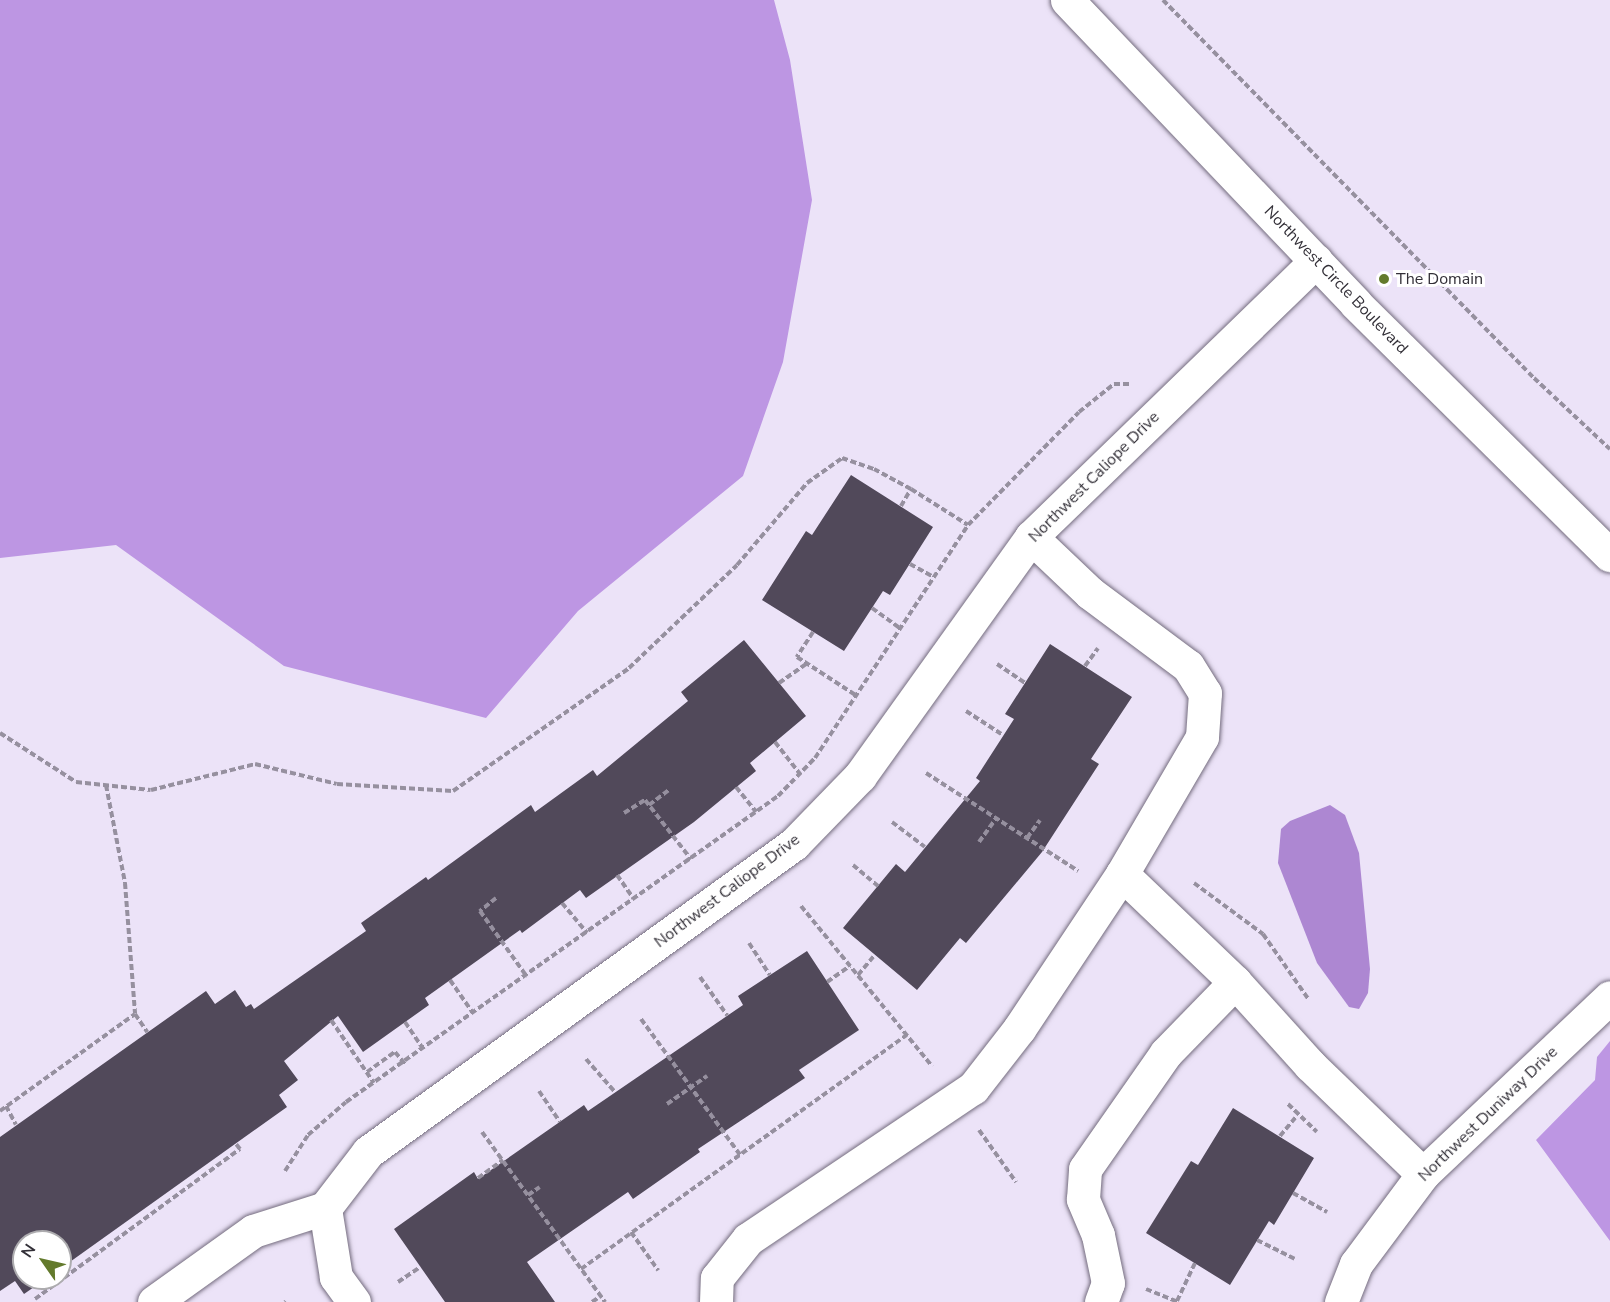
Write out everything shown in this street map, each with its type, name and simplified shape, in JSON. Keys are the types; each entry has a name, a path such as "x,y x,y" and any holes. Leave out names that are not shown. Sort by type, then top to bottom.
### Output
{"street":[{"name":"Northwest Circle Boulevard","path":"1067,0 1316,261 1610,555"},
{"name":"Northwest Caliope Drive","path":"325,1208 368,1152 794,844 860,776 1031,537 1316,261"},
{"path":"716,1302 717,1278 748,1239 973,1089 1019,1029 1122,874 1202,736 1205,693 1188,666 1090,592 1031,537"},
{"path":"1122,874 1235,982 1310,1065 1423,1174"},
{"path":"1101,1302 1108,1283 1098,1235 1083,1199 1085,1169 1166,1053 1235,982"},
{"name":"Northwest Duniway Drive","path":"1341,1302 1356,1264 1423,1174 1610,997"},
{"path":"154,1302 253,1231 325,1208 336,1277 354,1302"}],"path":[{"path":"1163,0 1534,378 1610,449"},
{"path":"285,1171 308,1135 374,1083 405,1064 756,812 800,774 857,696 968,525 1105,391 1114,384 1139,382"},
{"path":"0,733 76,782 151,790 255,764 337,784 453,791 629,668 737,565 807,483 842,458 874,469 968,525"},
{"path":"901,506 911,489"},
{"path":"910,564 933,577"},
{"path":"872,608 900,628"},
{"path":"813,632 797,657 857,696"},
{"path":"1085,666 1100,645"},
{"path":"779,683 808,663"},
{"path":"997,664 1025,683"},
{"path":"966,711 1003,735"},
{"path":"775,742 800,774"},
{"path":"926,773 1081,873"},
{"path":"106,785 125,883 135,1014 147,1032"},
{"path":"736,787 756,812"},
{"path":"649,805 669,790"},
{"path":"624,813 645,800 691,859"},
{"path":"979,842 996,819"},
{"path":"1027,838 1040,819"},
{"path":"892,822 925,847"},
{"path":"853,865 878,886"},
{"path":"617,875 634,899"},
{"path":"496,898 480,911 527,976"},
{"path":"562,903 587,933"},
{"path":"801,906 934,1068"},
{"path":"749,943 770,975"},
{"path":"858,975 875,955"},
{"path":"827,982 850,966"},
{"path":"700,977 727,1015"},
{"path":"450,980 473,1013"},
{"path":"0,1111 135,1014"},
{"path":"641,1019 740,1155"},
{"path":"331,1020 374,1083"},
{"path":"405,1022 424,1050"},
{"path":"581,1269 907,1035"},
{"path":"367,1072 395,1052 405,1064"},
{"path":"586,1059 615,1092"},
{"path":"667,1104 707,1076"},
{"path":"539,1091 560,1122"},
{"path":"6,1106 16,1125"},
{"path":"1280,1136 1297,1116"},
{"path":"972,1120 1016,1182"},
{"path":"482,1132 605,1302"},
{"path":"35,1299 240,1149 236,1144"},
{"path":"478,1178 503,1160"},
{"path":"528,1196 540,1187"},
{"path":"1293,1193 1327,1212"},
{"path":"631,1232 658,1270"},
{"path":"1257,1240 1295,1259"},
{"path":"1141,1287 1178,1302 1195,1263"},
{"path":"398,1282 420,1267"},
{"path":"592,1302 601,1296"}],"shaded area":[{"path":"0,0 774,0 790,60 812,200 783,362 743,476 578,611 486,718 284,666 116,545 0,558"},
{"path":"1330,805 1345,815 1359,853 1370,969 1368,993 1359,1009 1349,1007 1317,963 1278,863 1281,829 1290,821"},
{"path":"1610,1041 1610,1241 1536,1140 1595,1080 1597,1057"}],"building":[{"path":"851,475 933,527 890,595 883,591 844,651 762,600 806,531 812,535"},
{"path":"744,640 806,716 750,763 756,771 694,822 586,898 580,890 522,933 520,930 425,998 429,1005 363,1052 338,1016 284,1061 298,1080 279,1095 287,1107 72,1260 72,1230 12,1230 12,1283 0,1291 0,1137 206,991 215,1004 235,990 246,1007 251,1004 254,1009 366,931 361,923 426,877 428,880 531,805 535,812 593,770 597,776 688,701 681,692"},
{"path":"1050,644 1132,697 1091,759 1099,764 1042,852 966,943 960,938 917,990 843,928 896,864 905,872 980,781 976,778 1014,719 1005,714"},
{"path":"807,951 859,1030 799,1070 805,1078 698,1149 700,1152 633,1199 628,1192 527,1262 555,1302 445,1302 394,1229 474,1172 478,1179 584,1105 588,1111 743,1005 738,996"},
{"path":"1233,1108 1314,1158 1274,1225 1269,1221 1230,1285 1146,1233 1191,1161 1198,1165"}],"place":[{"name":"The Domain","path":"1384,279"}]}
